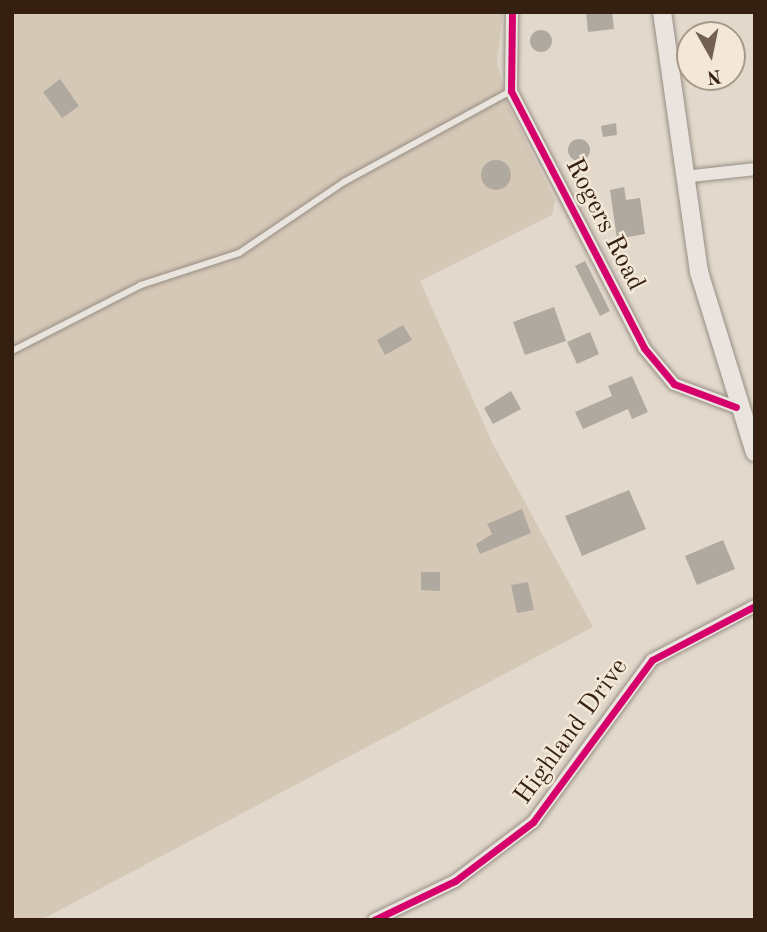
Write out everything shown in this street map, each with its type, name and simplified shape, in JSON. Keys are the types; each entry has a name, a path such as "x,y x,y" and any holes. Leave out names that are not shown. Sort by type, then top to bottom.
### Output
{"main road":[{"path":"662,12 683,177 699,272 736,407 755,453"}],"street":[{"name":"Rogers Road","path":"512,12 511,91 644,348 674,384 736,407"},
{"path":"683,177 755,169"},
{"name":"Highland Drive","path":"374,920 455,881 533,822 652,660 755,606"},
{"path":"736,616 755,617"}],"lane":[{"path":"12,351 141,285 239,253 344,182 511,91"}],"shaded area":[{"path":"12,12 503,12 497,62 507,103 555,200 552,215 420,281 492,442 593,627 41,920 12,920"}],"building":[{"path":"586,12 612,12 614,29 588,32"},
{"path":"537,30 545,30 552,37 552,45 545,52 537,52 530,45 530,37"},
{"path":"60,79 79,106 62,118 43,92"},
{"path":"616,123 617,135 603,137 601,126"},
{"path":"579,139 587,142 590,150 587,158 579,161 571,158 568,150 571,142"},
{"path":"496,160 507,164 511,175 507,186 496,190 485,186 481,175 485,164"},
{"path":"624,187 626,200 640,198 645,234 617,239 610,190"},
{"path":"585,261 610,311 600,316 575,266"},
{"path":"554,307 566,341 525,355 513,322"},
{"path":"403,325 412,340 385,355 377,340"},
{"path":"590,332 599,354 577,364 567,342"},
{"path":"632,376 648,412 632,419 628,409 583,429 575,412 612,396 608,386"},
{"path":"511,391 521,409 493,424 484,408"},
{"path":"629,490 646,529 582,556 565,516"},
{"path":"522,509 531,533 480,554 476,544 492,534 487,524"},
{"path":"723,540 735,569 697,585 685,556"},
{"path":"421,572 440,572 440,591 421,590"},
{"path":"528,582 534,610 517,613 511,585"}],"cycle path":[{"path":"512,12 511,91 644,348 674,384 736,407"},
{"path":"374,920 455,881 533,822 652,660 755,606"}]}
